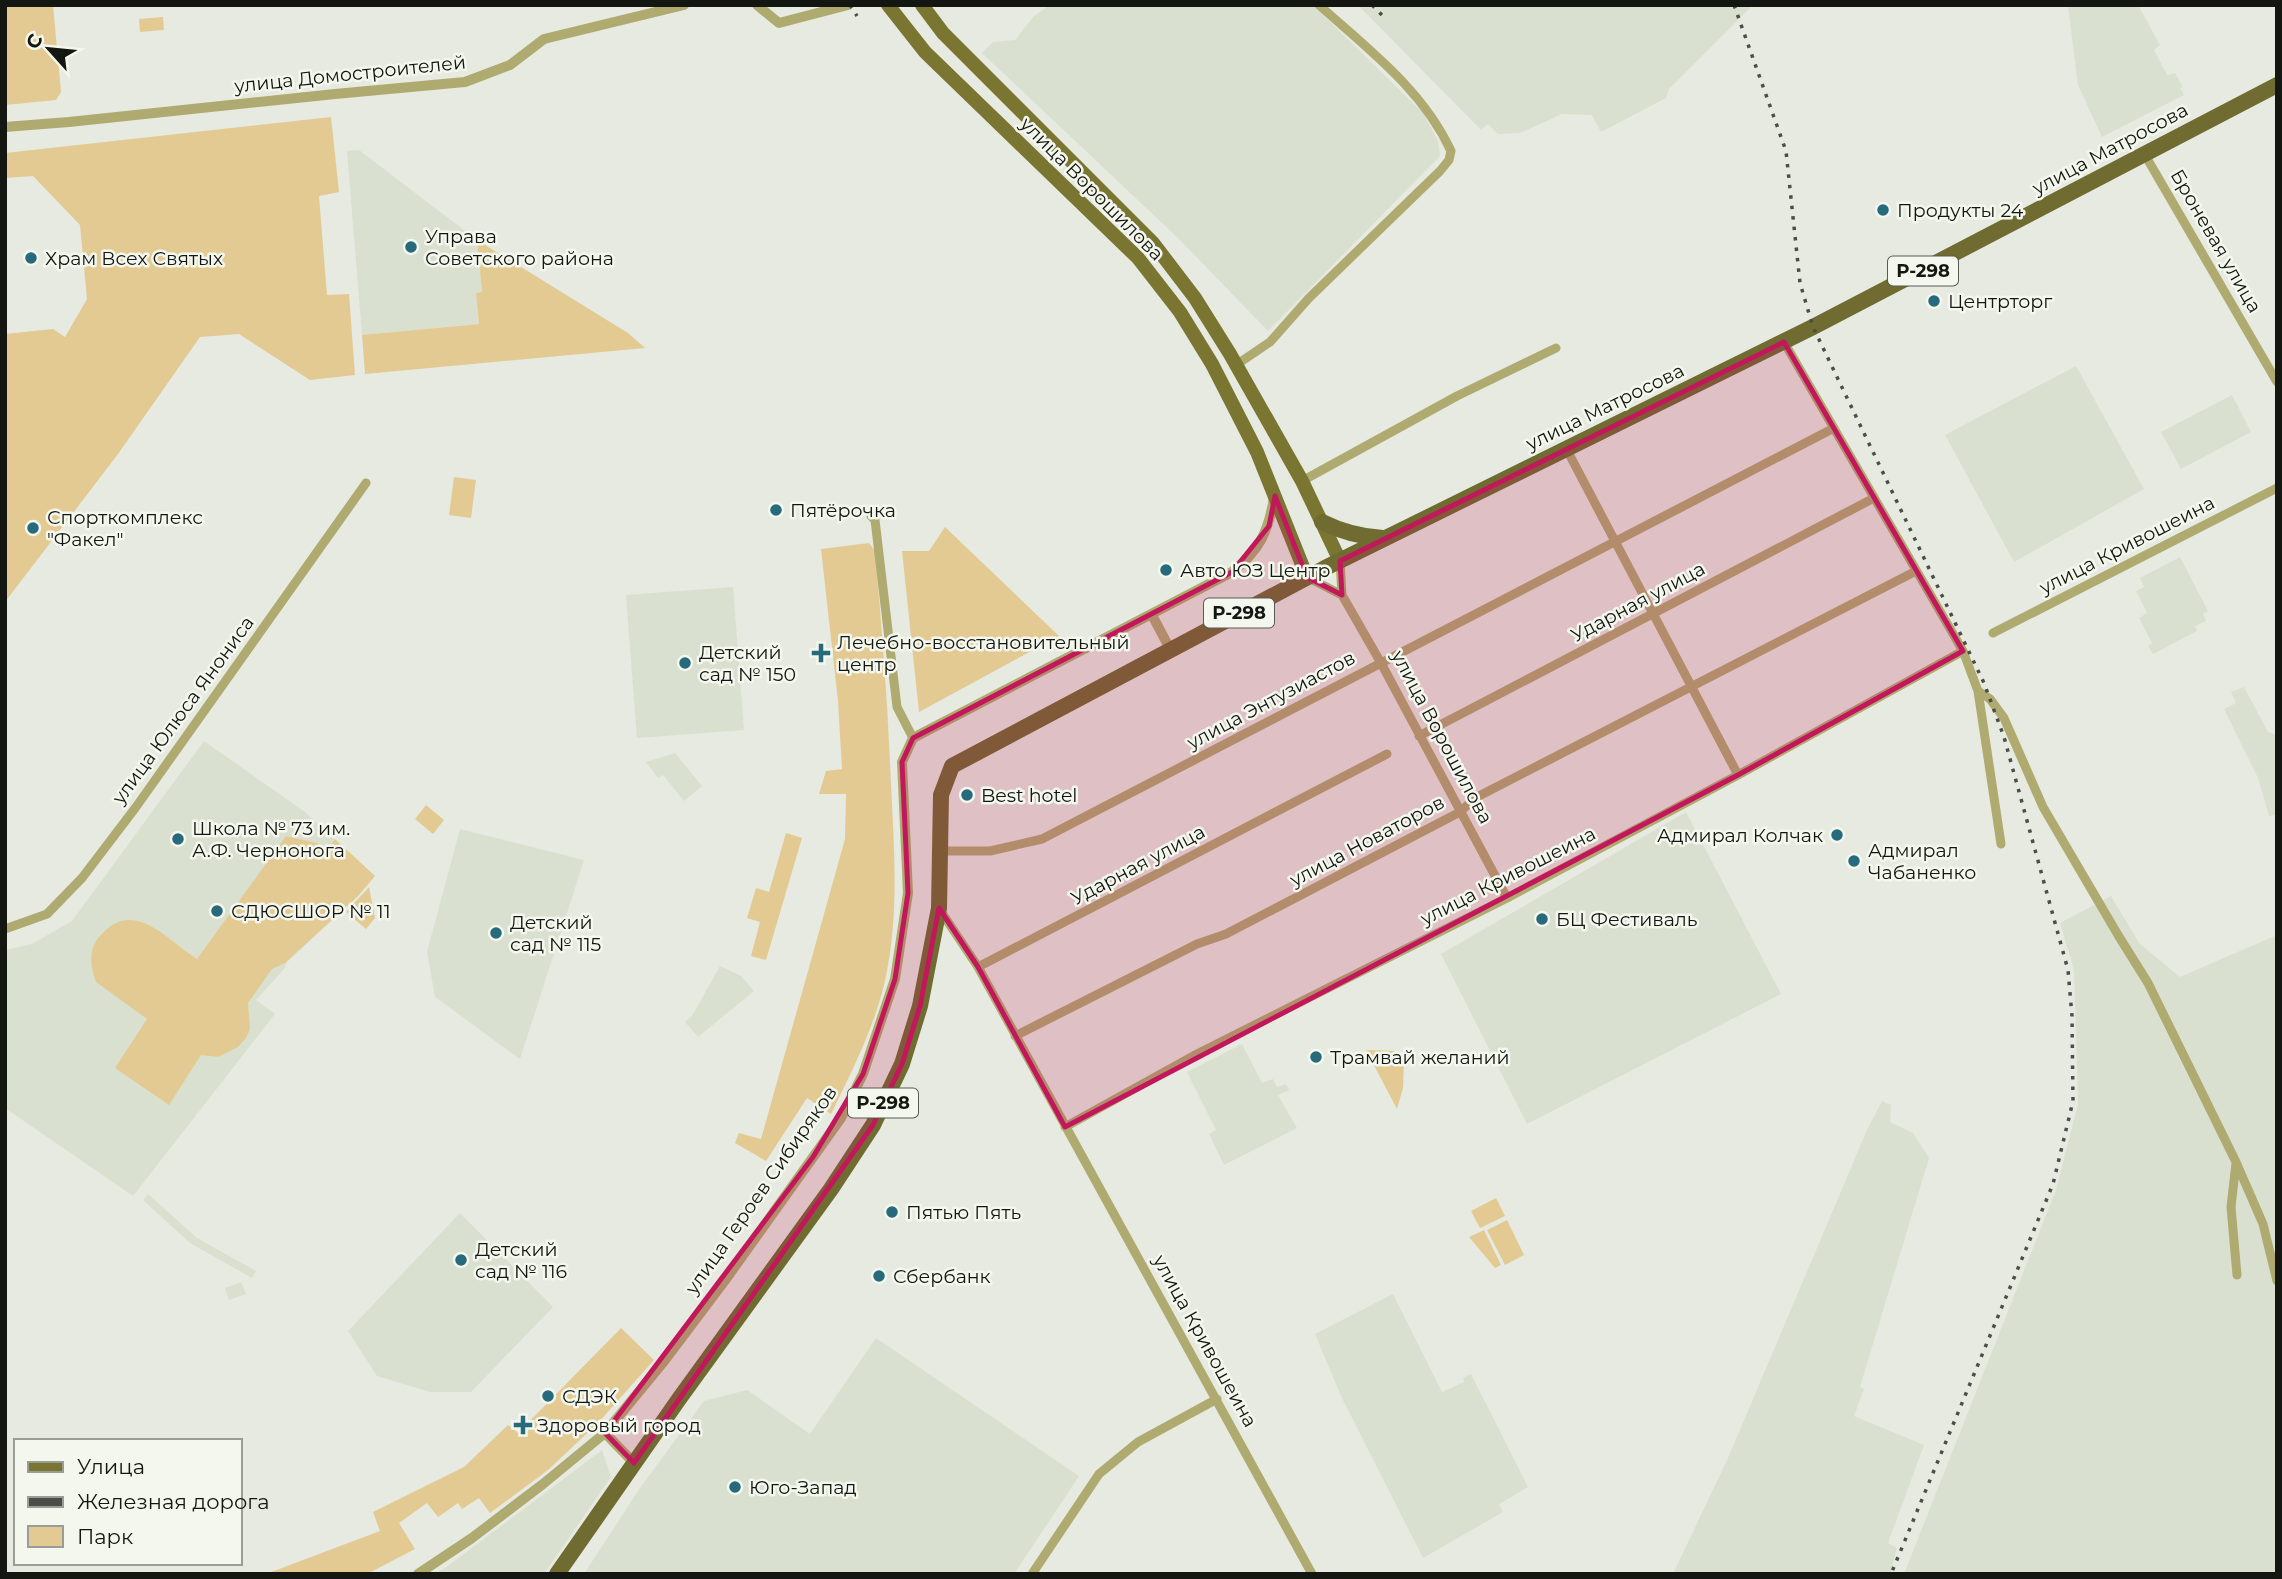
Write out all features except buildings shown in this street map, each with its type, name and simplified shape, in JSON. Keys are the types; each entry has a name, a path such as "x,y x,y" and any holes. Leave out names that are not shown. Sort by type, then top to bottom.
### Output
{"highway":[{"name":"улица Матросова","path":"939,851 941,795 953,766 1307,577 1784,342 2277,85"},
{"path":"1322,522 1341,532 1385,538"},
{"name":"Р-298","path":"557,1574 634,1462 831,1189 873,1125 902,1064 920,1006 939,908 939,851"}],"main road":[{"name":"улица Ворошилова","path":"922,5 943,33 1153,243 1195,298 1302,481 1340,561"},
{"name":"улица Ворошилова","path":"886,6 925,52 1138,258 1180,312 1212,364 1257,452 1307,577"}],"street":[{"name":"улица Домостроителей","path":"5,127 465,82 510,65 544,39 684,5"},
{"path":"757,5 779,23 848,5"},
{"path":"1236,365 1269,342 1309,298 1449,160 1451,151 1416,94 1319,5"},
{"name":"Броневая улица","path":"2145,155 2277,382"},
{"path":"1784,342 1963,651 1978,691 2001,844"},
{"path":"1302,481 1457,396 1556,348"},
{"name":"улица Энтузиастов","path":"939,851 990,851 1042,839 1834,428"},
{"path":"1567,450 1738,775"},
{"name":"улица Юлюса Янониса","path":"5,929 47,914 82,878 136,807 366,483"},
{"name":"улица Кривошеина","path":"1993,633 2277,488"},
{"path":"871,516 875,520 897,707 913,738 1232,572 1248,560 1269,526 1275,496"},
{"name":"Ударная улица","path":"1419,736 1874,498"},
{"name":"улица Ворошилова","path":"1340,561 1342,595 1507,898"},
{"name":"улица Новаторов","path":"1015,1036 1197,944 1226,934 1460,812 1475,798 1916,572"},
{"path":"1307,577 1342,595"},
{"path":"1152,615 1170,649"},
{"name":"улица Кривошеина","path":"1065,1127 1240,1031 1507,898 1963,651"},
{"path":"1978,691 1990,699 2004,718 2043,807 2148,983 2236,1162 2263,1224 2277,1281"},
{"name":"улица Героев Сибиряков","path":"418,1574 543,1484 605,1433 665,1360 841,1118 863,1074 895,979 908,892 902,762 913,738"},
{"name":"Ударная улица","path":"978,967 1387,754"},
{"name":"улица Кривошеина","path":"939,908 978,967 1312,1574"},
{"path":"2236,1162 2231,1207 2237,1275"},
{"path":"1032,1574 1099,1474 1138,1442 1217,1399"},
{"path":"605,1433 634,1462"}],"highlighted area":[{"path":"1784,342 1963,651 1738,775 1065,1127 978,967 939,908 920,1006 902,1064 873,1125 634,1463 605,1433 813,1157 863,1074 895,979 908,893 902,762 913,738 1232,572 1269,526 1275,496 1307,577 1342,595 1340,561"}],"shaded area":[{"path":"1050,5 1313,5 1423,113 1438,141 1440,156 1268,331 1179,239 982,53 993,42 1015,40 1034,16"},
{"path":"1358,5 1753,5 1669,89 1666,98 1601,132 1592,115 1562,114 1520,133 1498,134 1488,124 1481,130"},
{"path":"2068,5 2138,5 2160,45 2154,50 2167,75 2175,73 2183,87 2180,88 2184,95 2102,137 2078,85"},
{"path":"359,150 477,240 482,292 476,293 479,324 362,335 347,151"},
{"path":"2076,366 2144,489 2014,562 1945,435"},
{"path":"2232,395 2251,432 2181,469 2161,432"},
{"path":"2180,557 2208,611 2203,614 2206,621 2195,626 2197,631 2153,654 2148,646 2152,643 2139,618 2147,613 2136,591 2144,587 2140,578"},
{"name":"Детский сад № 150","path":"733,587 744,730 637,738 626,595"},
{"path":"2244,687 2268,732 2277,735 2277,818 2275,815 2269,816 2258,778 2224,709 2236,703 2231,692"},
{"path":"204,741 305,812 375,876 358,896 286,963 285,968 256,1000 275,1014 133,1196 5,1108 5,950 32,944 72,921"},
{"path":"675,753 702,786 684,801 663,775 658,778 646,762"},
{"path":"1686,812 1781,994 1527,1124 1441,954"},
{"name":"Детский сад № 115","path":"460,829 584,860 520,1059 435,997 427,952"},
{"path":"2111,896 2139,943 2180,977 2277,935 2277,1574 1904,1574 2056,1190 2078,1104 2074,970 2060,923"},
{"path":"720,966 741,976 754,991 698,1037 685,1022 692,1016"},
{"path":"1242,1044 1262,1083 1273,1079 1277,1087 1286,1084 1289,1090 1278,1095 1297,1128 1224,1165 1209,1134 1216,1130 1187,1072"},
{"path":"1882,1101 1891,1105 1890,1122 1913,1133 1929,1158 1860,1387 1864,1389 1854,1416 1924,1445 1888,1543 1897,1548 1890,1574 1673,1574 1728,1458 1867,1130"},
{"path":"148,1194 197,1238 256,1271 252,1278 190,1243 143,1200"},
{"name":"Детский сад № 116","path":"460,1213 553,1307 471,1392 430,1392 377,1376 348,1331"},
{"path":"241,1282 246,1294 229,1300 225,1288"},
{"path":"1393,1294 1442,1392 1464,1382 1463,1378 1471,1374 1528,1487 1499,1504 1503,1512 1423,1558 1341,1396 1315,1334"},
{"path":"876,1338 1079,1476 1014,1574 584,1574 640,1488 704,1401 747,1390 810,1434"},
{"path":"602,1450 611,1477 544,1574 434,1574 445,1568"}],"green space":[{"path":"5,5 53,5 61,92 56,100 5,105"},
{"path":"163,17 164,30 140,32 139,19"},
{"path":"331,117 339,192 319,196 327,295 349,294 355,375 310,380 239,334 200,337 118,454 5,602 5,334 53,329 65,337 87,299 80,225 33,176 5,178 5,153"},
{"path":"477,240 628,333 645,348 365,374 362,335 479,324 476,293 482,292"},
{"path":"454,477 476,480 471,518 449,515"},
{"path":"945,527 1059,636 919,712 902,551 929,551"},
{"path":"869,543 875,551 886,697 895,878 891,948 883,989 871,1026 831,1114 807,1098 766,1161 735,1143 739,1133 761,1139 845,839 846,794 819,794 826,771 842,769 838,701 821,549"},
{"path":"426,805 444,820 433,834 415,819"},
{"path":"786,833 802,838 766,960 751,956 760,922 747,918 756,888 769,892"},
{"path":"286,836 317,843 327,850 335,839 375,876 358,896 285,963 272,969 248,1003 250,1029 246,1038 238,1047 218,1057 201,1055 169,1105 115,1068 147,1019 96,982 91,964 93,946 112,925 125,920 137,921 149,925 197,959"},
{"path":"369,887 375,918 366,929 346,912"},
{"path":"1366,1050 1394,1051 1404,1061 1403,1088 1397,1109"},
{"path":"1496,1198 1505,1216 1480,1228 1471,1211"},
{"path":"1507,1220 1524,1255 1505,1265 1487,1230"},
{"path":"1484,1230 1501,1265 1495,1268 1469,1237"},
{"path":"621,1328 654,1360 598,1423 548,1470 490,1513 479,1498 462,1509 458,1503 438,1517 427,1503 399,1523 415,1549 367,1574 266,1574 380,1531 373,1512 464,1467 508,1425 518,1433"}],"railway":[{"path":"850,5 857,16"},
{"path":"1372,5 1383,16"},
{"path":"1734,5 1786,151 1800,283 1813,327 1984,683 2004,737 2068,970 2072,1016 2073,1101 2053,1184 1891,1574"}],"place":[{"name":"Продукты 24","path":"1883,210"},
{"name":"Управа Советского района","path":"411,247"},
{"name":"Храм Всех Святых","path":"31,258"},
{"name":"Центрторг","path":"1934,301"},
{"name":"Пятёрочка","path":"776,510"},
{"name":"Спорткомплекс \"Факел\"","path":"33,528"},
{"name":"Авто ЮЗ Центр","path":"1166,570"},
{"name":"Лечебно-восстановительный центр","path":"821,653"},
{"name":"Детский сад № 150","path":"685,663"},
{"name":"Best hotel","path":"967,795"},
{"name":"Адмирал Колчак","path":"1837,835"},
{"name":"Школа № 73 им. А.Ф. Чернонога","path":"178,839"},
{"name":"Адмирал Чабаненко","path":"1854,861"},
{"name":"СДЮСШОР № 11","path":"217,911"},
{"name":"БЦ Фестиваль","path":"1542,919"},
{"name":"Детский сад № 115","path":"496,933"},
{"name":"Трамвай желаний","path":"1316,1057"},
{"name":"Пятью Пять","path":"892,1212"},
{"name":"Детский сад № 116","path":"461,1260"},
{"name":"Сбербанк","path":"879,1276"},
{"name":"СДЭК","path":"548,1396"},
{"name":"Здоровый город","path":"523,1425"},
{"name":"Юго-Запад","path":"735,1487"}]}
